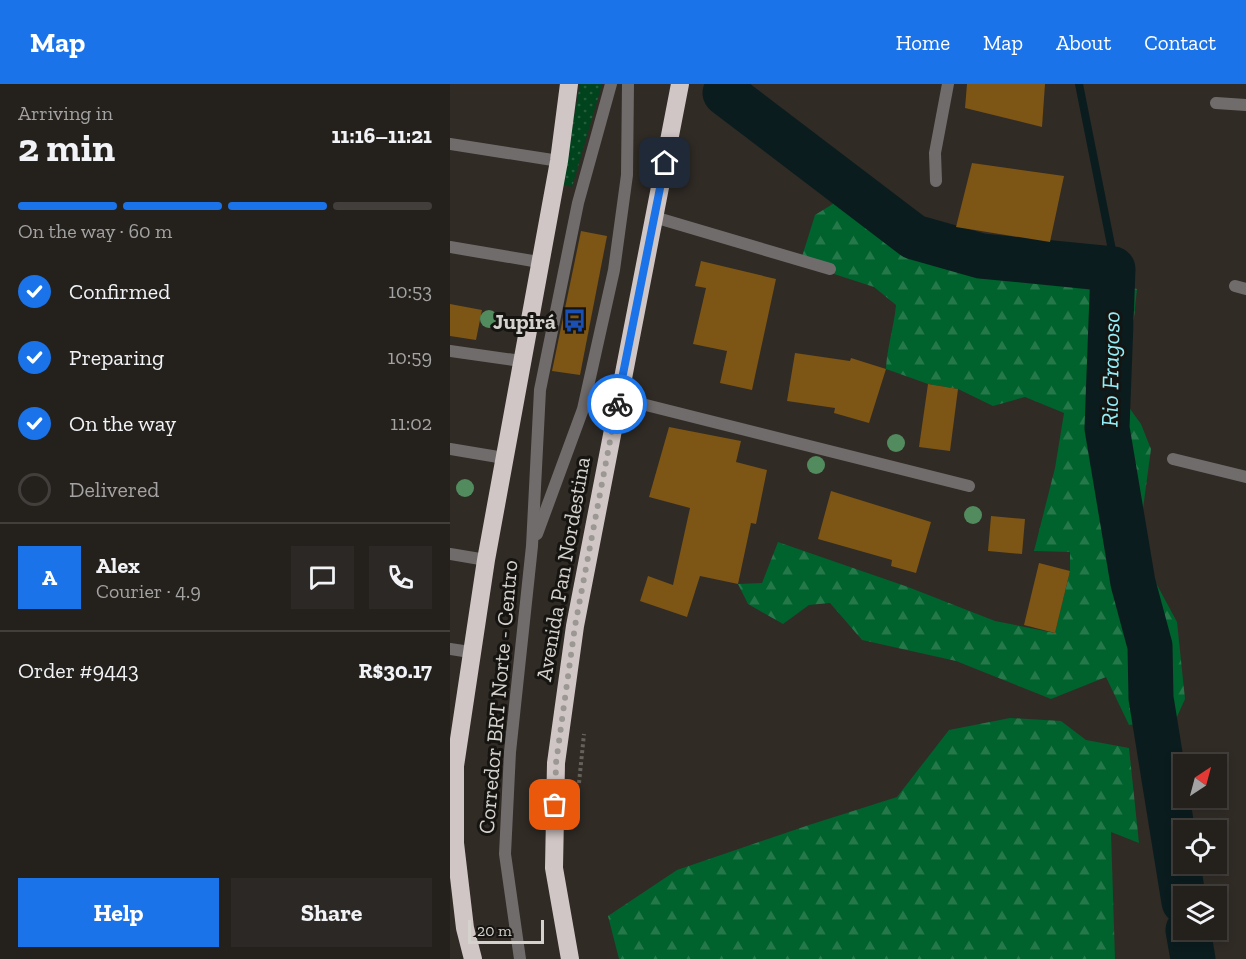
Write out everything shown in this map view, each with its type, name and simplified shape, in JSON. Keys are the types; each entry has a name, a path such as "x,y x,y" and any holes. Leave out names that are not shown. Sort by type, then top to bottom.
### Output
{"highway":[{"path":"472,959 465,928 455,843 452,765 521,361 559,161 569,84"},
{"name":"Avenida Pan Nordestina","path":"570,959 554,868 556,763 575,626 680,84"}],"street":[{"name":"Corredor BRT Norte - Centro","path":"520,959 505,854 510,752 532,546 540,390 578,202 611,84"},
{"name":"Corredor BRT Norte - Centro","path":"532,546 583,409 614,270 627,175 628,84"},
{"path":"936,181 935,153 948,84"},
{"path":"1216,103 1246,105"},
{"path":"450,144 559,161"},
{"path":"654,217 830,269"},
{"path":"450,247 539,262"},
{"path":"450,351 521,361"},
{"path":"618,398 969,486"},
{"path":"450,449 504,458"},
{"path":"1173,459 1246,477"},
{"path":"450,554 486,560"},
{"path":"450,649 471,652"}],"path":[{"path":"579,790 584,733"}],"green space":[{"path":"580,84 602,84 572,187 562,184"},
{"path":"844,197 914,252 1137,289 1125,402 1141,424 1151,449 1140,531 1149,570 1177,622 1185,699 1176,719 1129,725 1106,677 1051,699 956,661 862,640 830,603 809,605 783,624 748,604 738,584 762,583 778,542 908,587 995,621 1055,633 1070,571 1070,552 1034,551 1055,468 1064,413 1025,397 993,406 958,389 928,384 886,369 896,305 874,287 800,263 815,215"},
{"path":"1010,718 1061,721 1086,740 1129,748 1139,843 1111,832 1115,959 619,959 608,916 677,870 897,797 949,730"}],"building":[{"path":"967,84 1045,84 1042,127 965,108"},
{"path":"972,163 1064,176 1050,242 956,227"},
{"name":"Jupirá","path":"581,231 607,236 580,375 552,371"},
{"path":"701,261 776,279 752,390 720,383 727,351 693,344 706,288 695,286"},
{"path":"450,304 482,310 476,340 450,336"},
{"path":"795,353 850,361 851,358 886,369 869,423 834,413 835,408 787,401"},
{"path":"928,384 958,389 950,451 919,447"},
{"path":"669,427 741,441 736,462 767,470 756,524 751,523 738,584 700,576 687,617 640,601 648,576 673,585 690,508 649,497"},
{"path":"831,491 931,522 916,573 891,566 892,560 818,539"},
{"path":"991,516 1025,519 1022,554 988,551"},
{"path":"1039,563 1070,571 1055,633 1024,625"}],"waterway":[{"path":"1079,84 1113,255 1113,269"},
{"name":"Rio Fragoso","path":"725,93 914,237 981,256 1113,269 1107,428 1133,583 1150,646 1151,698 1181,886"},
{"name":"Rio Fragoso","path":"1190,940 1193,959"}],"way so far":[{"path":"555,805 556,763 575,626 617,404"}],"place":[{"name":"Jupirá","path":"574,321"}],"route":[{"path":"617,404 665,163"}]}
